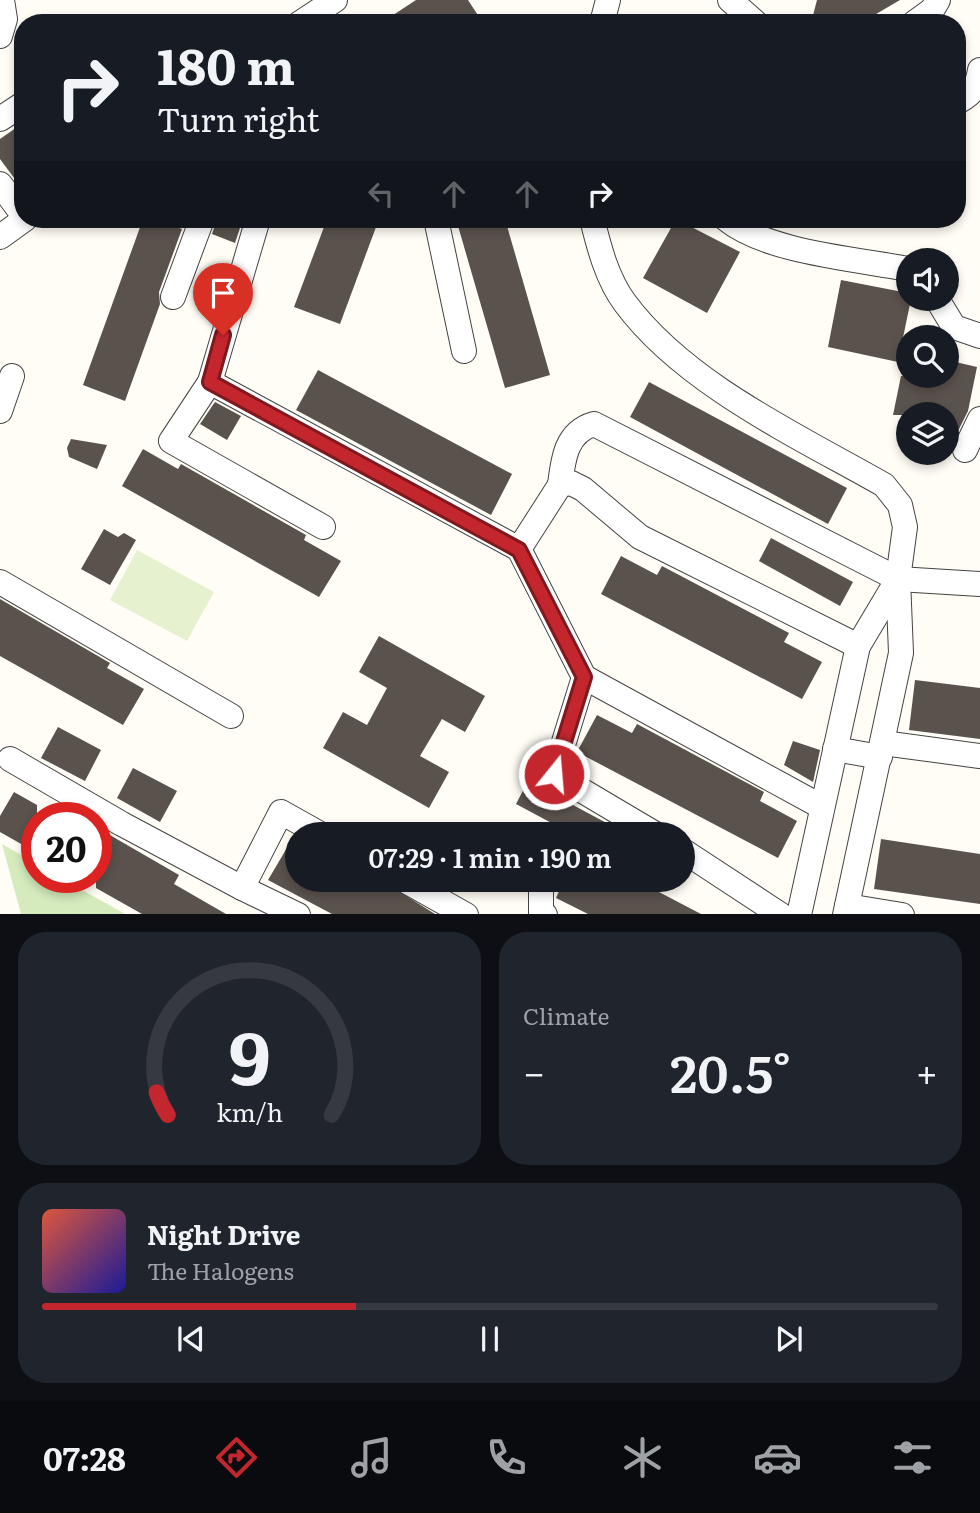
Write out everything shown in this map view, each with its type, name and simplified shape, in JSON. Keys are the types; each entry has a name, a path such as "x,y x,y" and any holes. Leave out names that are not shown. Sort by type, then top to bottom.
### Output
{"street":[{"path":"0,36 5,19 2,0"},
{"path":"314,14 335,0"},
{"path":"730,0 746,14"},
{"path":"926,14 938,0"},
{"path":"966,98 977,86 980,70"},
{"path":"0,184 14,203"},
{"path":"0,237 14,225"},
{"path":"173,297 199,228"},
{"path":"255,228 210,382 171,441 323,527"},
{"path":"438,228 464,351"},
{"path":"594,228 602,258 624,302 669,349 720,391 884,485 900,505 905,527 898,579 901,653 846,910 891,914"},
{"path":"739,228 770,242 896,267"},
{"path":"944,311 954,327 980,336"},
{"path":"0,411 12,376"},
{"path":"210,382 519,550 584,677 822,807"},
{"path":"965,450 980,419"},
{"path":"519,550 560,485 565,454 573,435 580,428 594,424 898,579 980,584"},
{"path":"560,485 571,483 583,489 640,537 858,646"},
{"path":"799,914 858,646 898,579"},
{"path":"0,582 231,716"},
{"path":"584,677 554,774 635,822"},
{"path":"835,748 980,756"},
{"path":"3,760 296,914"},
{"path":"242,888 281,812 298,822"},
{"path":"695,859 779,914"},
{"path":"425,892 464,914"},
{"path":"541,892 542,914"}],"green space":[{"path":"137,550 214,592 187,641 110,600"},
{"path":"2,844 21,855 21,893 88,893 125,914 21,914"}],"building":[{"path":"416,0 468,0 477,14 395,14"},
{"path":"817,0 900,0 876,14 813,14"},
{"path":"14,129 14,178 0,159 0,139"},
{"path":"140,228 182,229 159,292 160,304 125,401 83,385"},
{"path":"214,228 240,228 235,243 212,234"},
{"path":"324,228 376,228 340,324 294,307"},
{"path":"459,228 508,228 550,375 505,388"},
{"path":"671,228 693,228 740,252 707,313 643,278"},
{"path":"841,280 896,291 896,311 909,311 906,325 896,325 896,362 828,347"},
{"path":"959,363 977,367 968,411 959,429 959,402 896,402 896,415 893,415 899,388 959,388"},
{"path":"318,370 512,474 491,515 296,410"},
{"path":"649,382 847,488 828,524 630,417"},
{"path":"215,402 241,416 227,440 200,424"},
{"path":"71,439 107,445 97,469 69,457 67,448"},
{"path":"143,449 178,469 181,464 306,535 304,540 341,561 319,597 122,486"},
{"path":"104,529 118,537 124,533 136,540 110,585 81,569"},
{"path":"771,538 853,582 840,606 759,561"},
{"path":"621,556 657,575 662,566 789,633 784,642 822,662 802,699 601,594"},
{"path":"0,599 110,663 107,668 144,689 123,725 0,656"},
{"path":"379,636 485,696 465,732 442,719 420,756 449,772 429,808 323,748 343,712 367,725 387,688 359,672"},
{"path":"915,680 980,688 980,739 909,730"},
{"path":"597,715 632,733 637,724 764,792 760,801 797,821 778,858 577,752"},
{"path":"58,727 101,750 85,781 41,758"},
{"path":"793,741 820,750 813,782 784,765"},
{"path":"133,768 177,791 160,822 117,798"},
{"path":"528,781 605,822 550,822 516,804"},
{"path":"14,792 32,802 21,802 21,844 0,832 0,816"},
{"path":"112,836 179,875 174,884 226,914 142,914 105,893 112,893"},
{"path":"881,839 980,854 980,904 874,889"},
{"path":"285,851 285,889 268,880"},
{"path":"291,892 400,892 435,914 332,914"},
{"path":"559,892 659,892 701,914 588,914 556,898"}],"route":[{"path":"223,335 210,382 519,550 584,677 554,774"}]}
